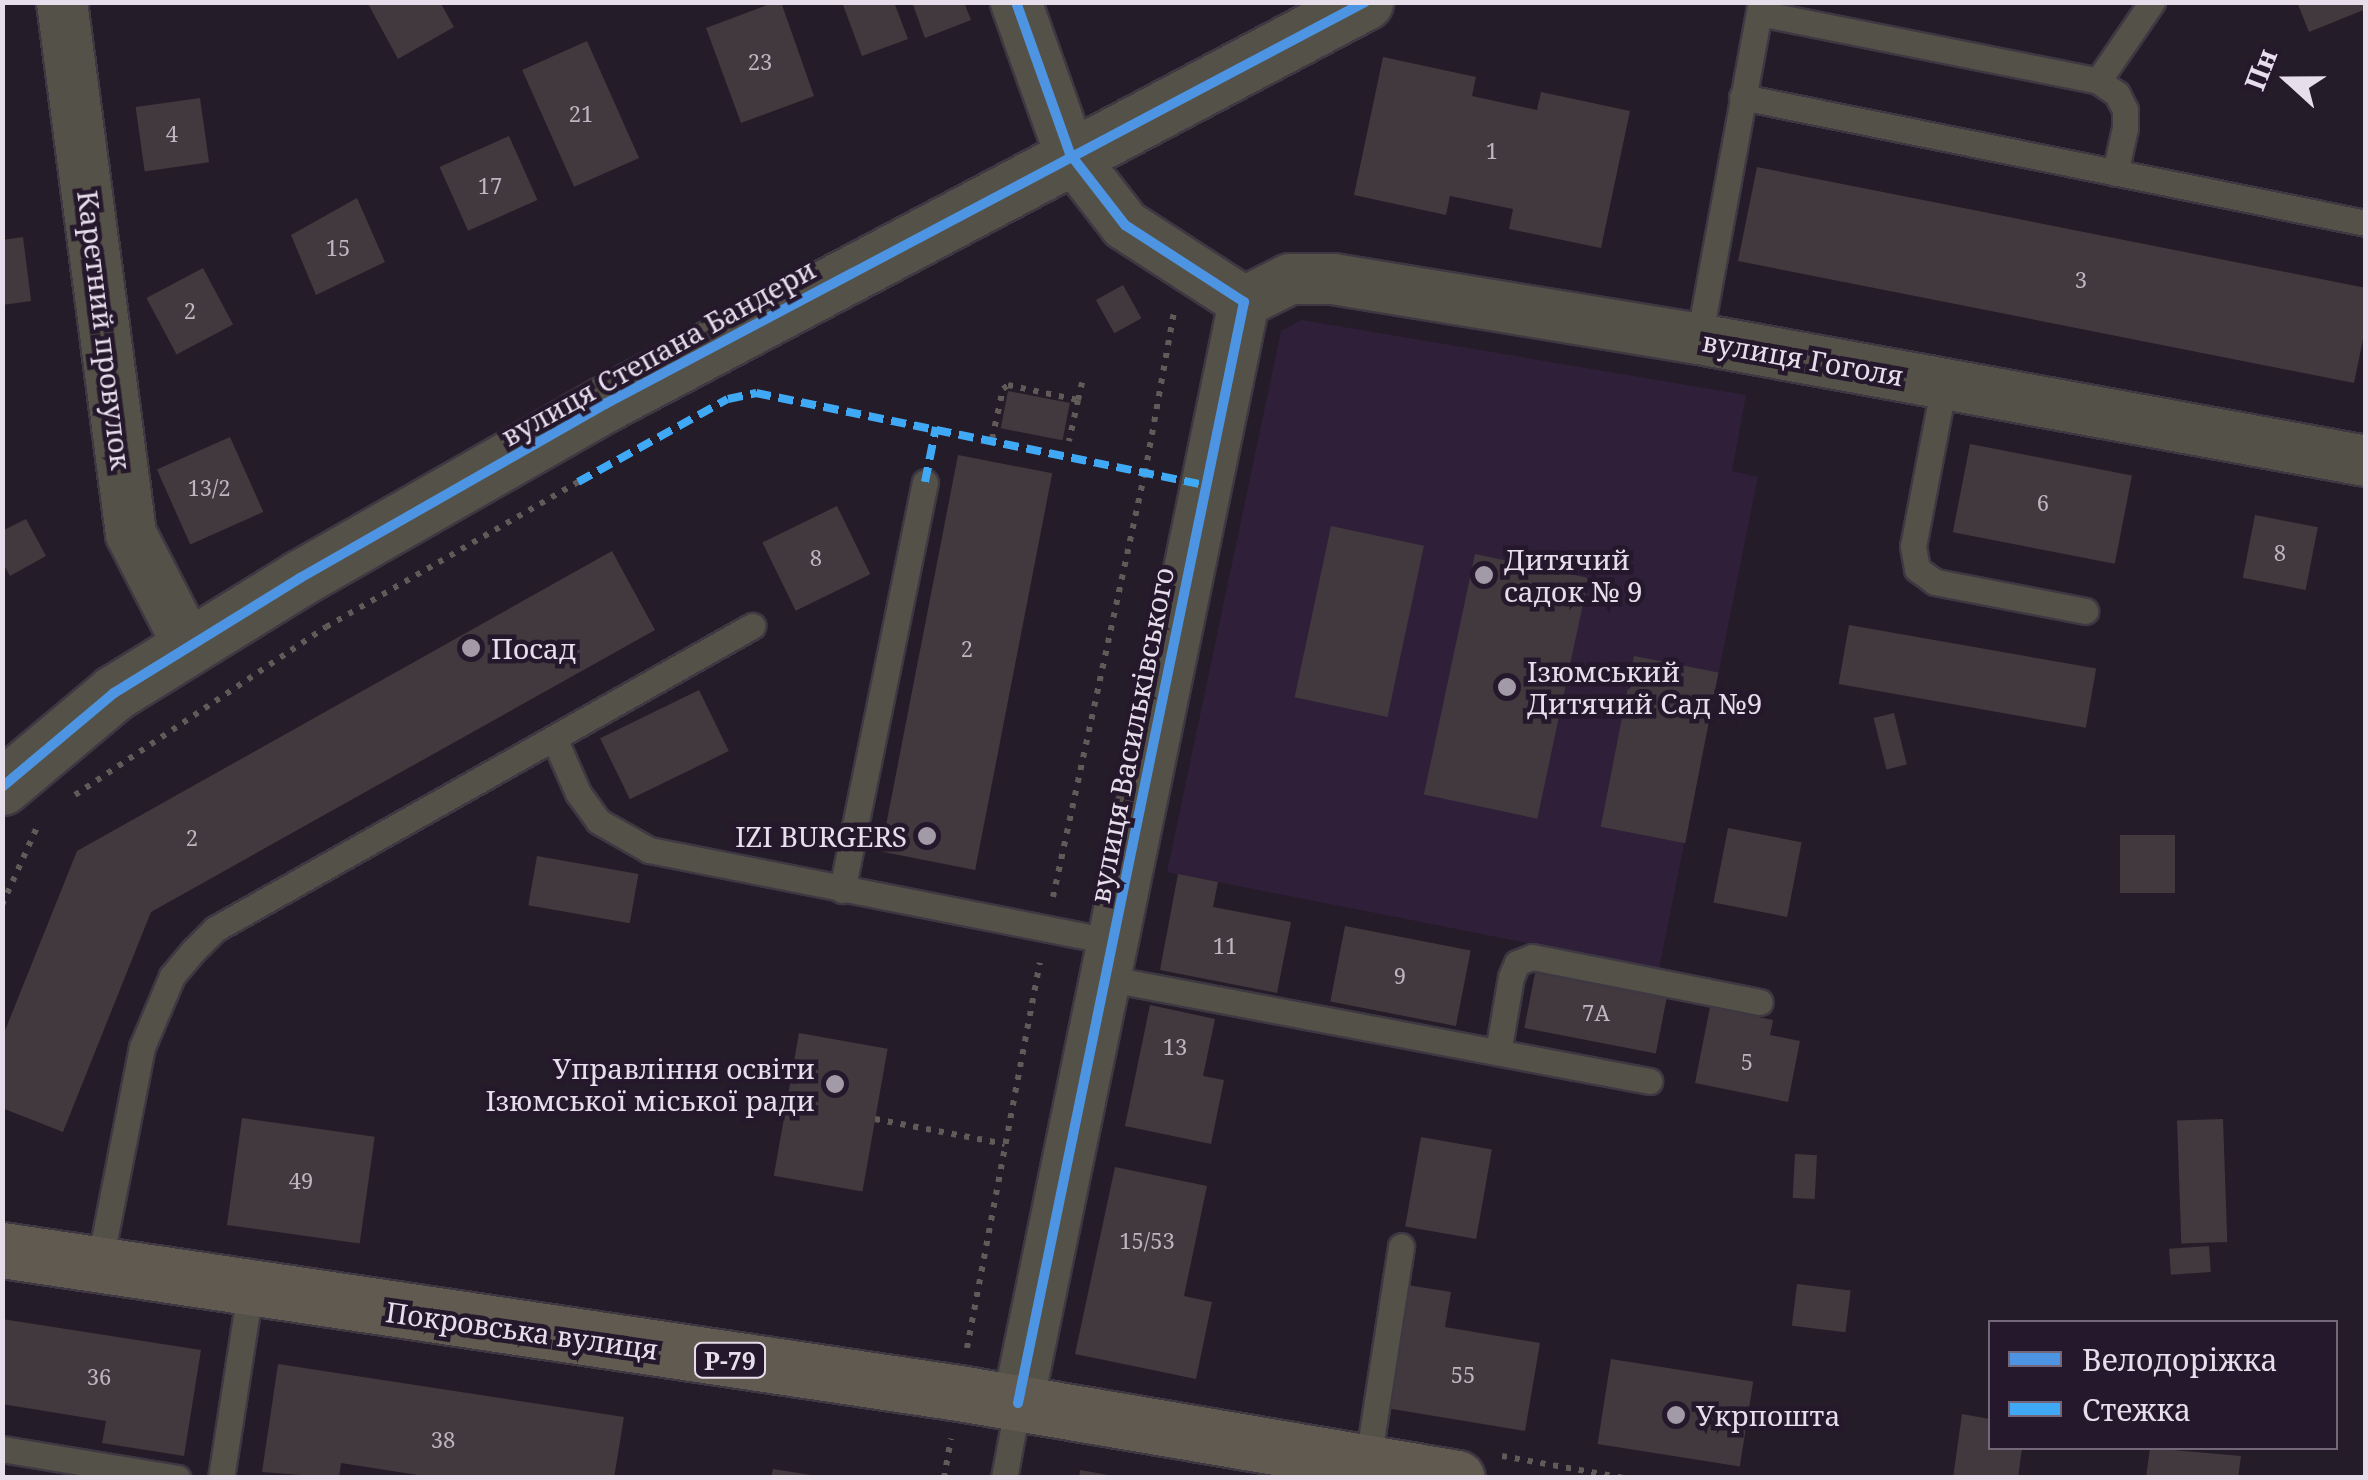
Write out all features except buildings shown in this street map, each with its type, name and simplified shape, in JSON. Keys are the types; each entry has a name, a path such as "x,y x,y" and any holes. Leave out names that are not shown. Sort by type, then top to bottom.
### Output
{"main road":[{"name":"Покровська вулиця","path":"2,1250 1018,1403 1444,1476"}],"street":[{"name":"Каретний провулок","path":"62,2 131,534 188,644"},
{"path":"1016,2 1070,154 1125,225 1244,302"},
{"name":"вулиця Степана Бандери","path":"25,801 114,693 188,644 604,404 1070,154 1365,2"},
{"name":"вулиця Гоголя","path":"1244,302 1290,280 1333,280 1699,339 2366,461"},
{"name":"вулиця Васильківського","path":"1018,1403 1244,302"}],"lane":[{"path":"2098,81 2152,2"},
{"path":"1699,339 1760,8 2098,81 2117,94 2124,110 2126,128 2115,172"},
{"path":"1742,97 2366,223"},
{"path":"1944,384 1913,546 1917,569 1936,582 2086,611"},
{"path":"842,890 924,482"},
{"path":"99,1266 142,1047 172,976 216,928 752,626"},
{"path":"554,738 578,793 598,821 649,850 842,890 1108,960 1498,1052 1650,1081"},
{"path":"1498,1052 1511,976 1517,963 1532,957 1760,1002"},
{"path":"1372,1434 1401,1246"},
{"path":"220,1478 250,1290"},
{"path":"1004,1478 1018,1403"},
{"path":"2,1449 178,1478"}],"path":[{"path":"1145,473 1175,328 1174,312 1163,299"},
{"path":"1070,441 1083,378"},
{"path":"992,439 1002,389 1008,385 1078,400"},
{"path":"63,803 326,627 578,482"},
{"path":"2,906 27,845 25,801"},
{"path":"875,1119 1004,1144"}],"shaded area":[{"name":"Дитячий садок № 9","path":"1302,320 1746,395 1732,471 1758,477 1659,969 1167,872 1281,331"}],"marked path":[{"path":"578,482 728,399 756,393 1204,485"},
{"path":"925,482 936,427"}],"cycle path":[{"path":"1016,2 1070,154 1125,225 1244,302 1018,1403"},
{"path":"2,787 114,693 300,578 605,404 1365,2"}],"place":[{"name":"Дитячий садок № 9","path":"1484,575"},
{"name":"Посад","path":"471,648"},
{"name":"Ізюмський Дитячий Сад №9","path":"1507,687"},
{"name":"IZI BURGERS","path":"927,836"},
{"name":"Управління освіти Ізюмської міської ради","path":"835,1084"},
{"name":"Укрпошта","path":"1676,1415"}]}
